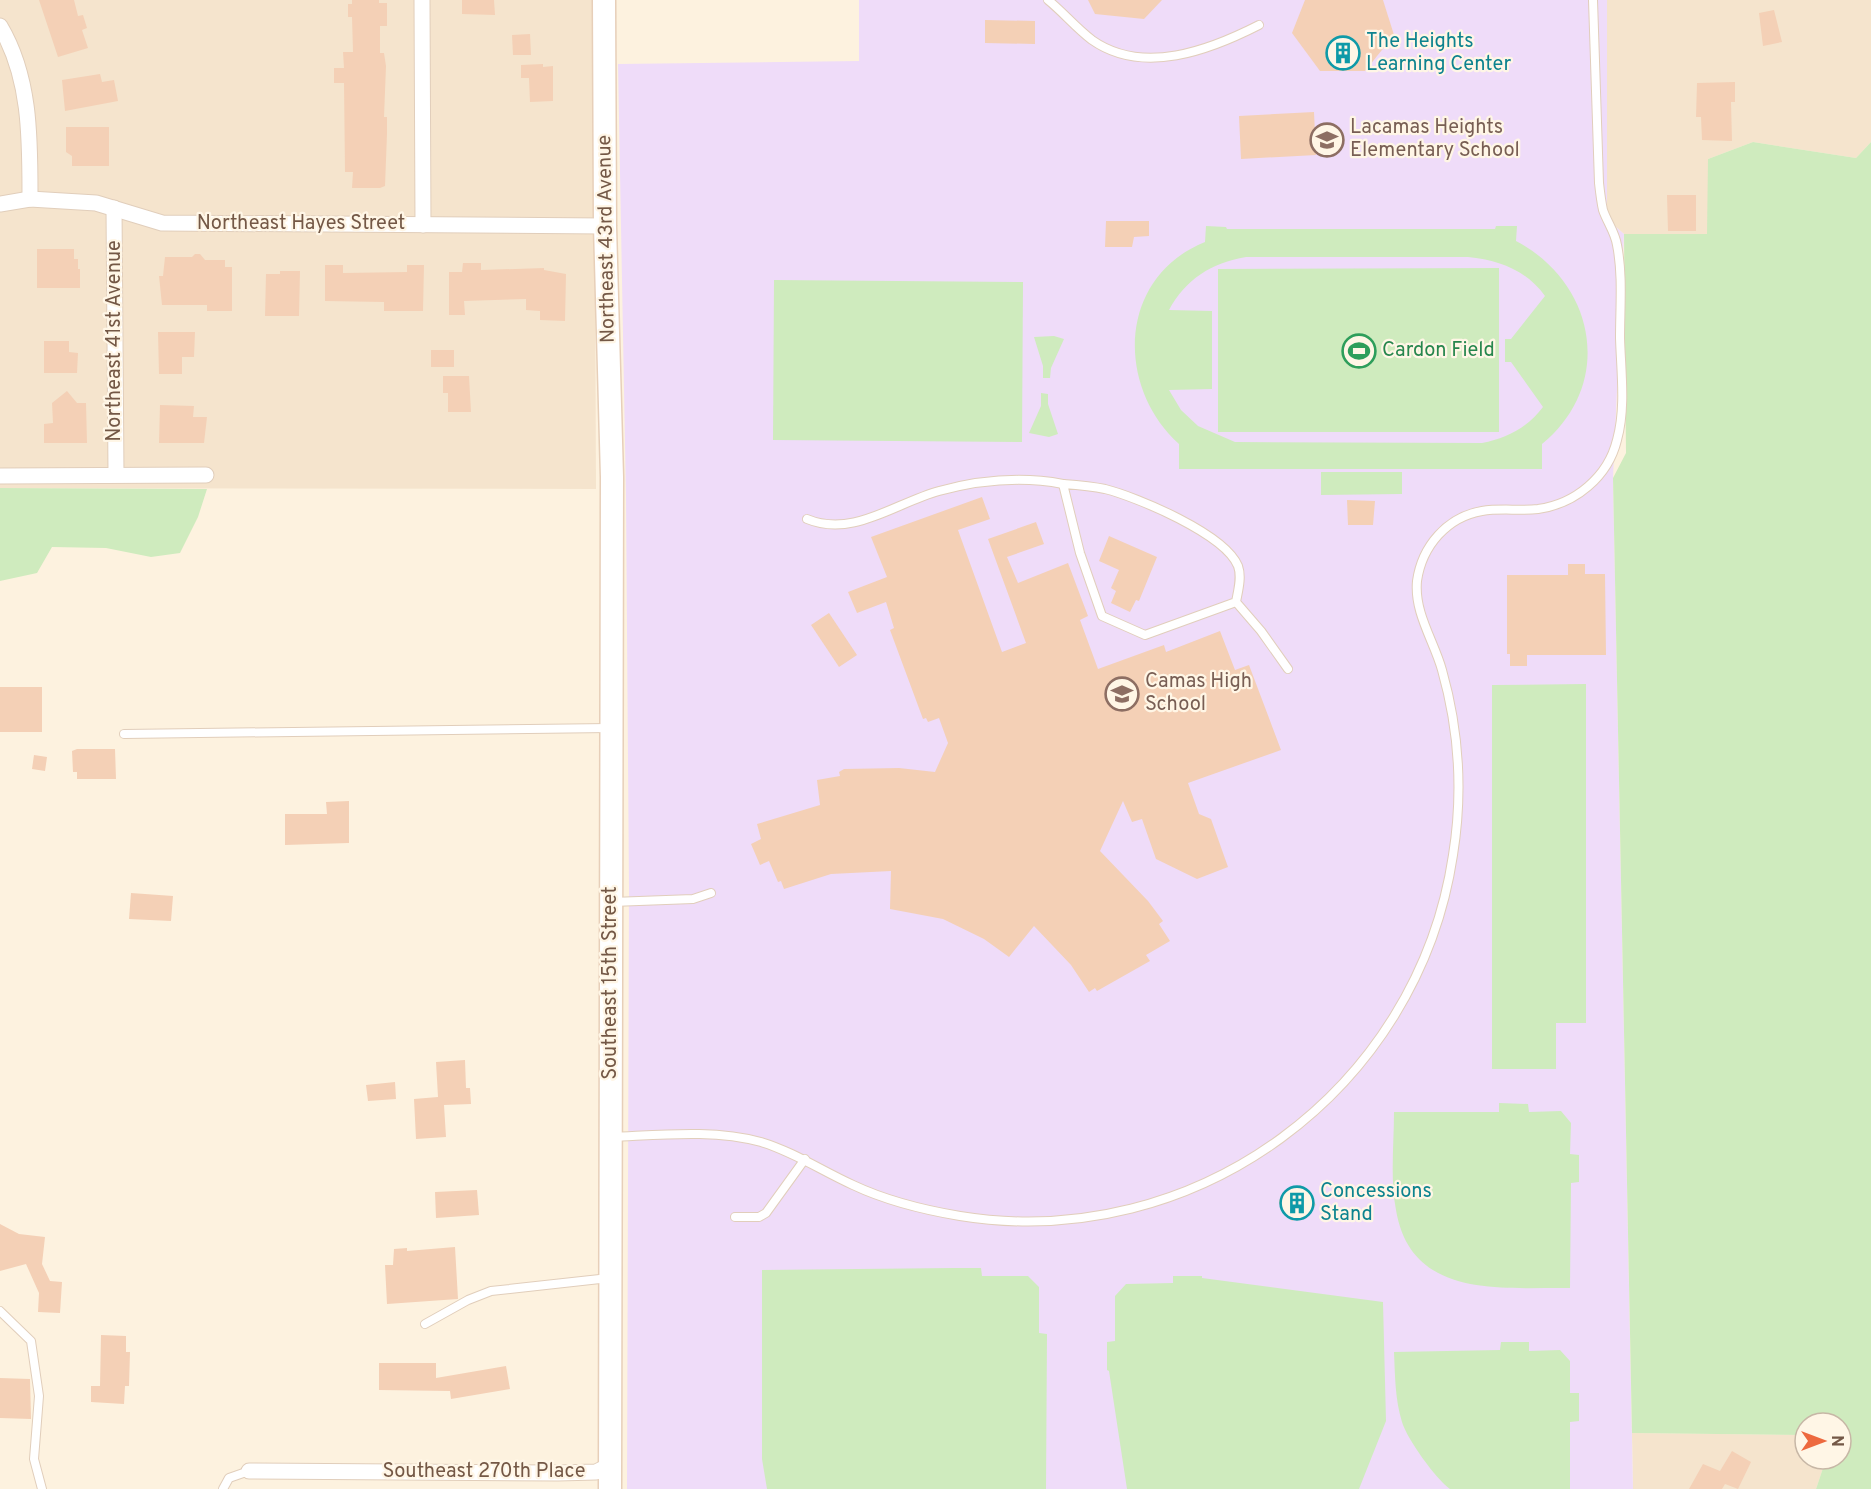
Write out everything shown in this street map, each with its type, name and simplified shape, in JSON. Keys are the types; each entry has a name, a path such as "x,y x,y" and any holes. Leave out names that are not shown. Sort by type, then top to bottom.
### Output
{"street":[{"path":"422,0 423,225"},
{"name":"Northeast 43rd Avenue","path":"604,0 605,226 612,477"},
{"path":"0,26 12,46 28,114 30,199"},
{"name":"Northeast Hayes Street","path":"0,204 30,199 96,202 162,223 605,226"},
{"name":"Northeast 41st Avenue","path":"114,208 116,474"},
{"path":"0,476 206,475"},
{"name":"Southeast 15th Street","path":"610,1489 612,477"},
{"name":"Southeast 270th Place","path":"249,1471 558,1473 596,1472 610,1465"}],"lane":[{"path":"1048,0 1093,41 1123,54 1153,59 1188,53 1223,42 1259,25"},
{"path":"611,1137 698,1135 740,1137 805,1159 830,1174 877,1195 958,1216 1035,1221 1102,1215 1163,1200 1244,1165 1314,1113 1363,1061 1385,1032 1417,975 1434,935 1447,889 1458,816 1458,760 1449,695 1417,598 1421,563 1434,539 1462,518 1485,510 1542,508 1577,495 1587,488 1606,466 1619,434 1621,413 1620,262 1614,234 1604,211 1599,183 1593,0"},
{"path":"807,519 819,524 858,523 937,492 988,482 1038,479 1104,489 1138,500 1186,522 1232,556 1239,567 1236,602 1262,631 1288,669"},
{"path":"1063,484 1080,553 1102,616 1145,636 1236,602"},
{"path":"124,734 612,728"},
{"path":"611,902 693,899 711,893"},
{"path":"735,1217 759,1217 766,1213 805,1159"},
{"path":"425,1324 468,1300 491,1291 610,1277"},
{"path":"0,1311 30,1341 39,1396 34,1459 42,1489"},
{"path":"223,1489 230,1478 249,1471"}],"shaded area":[{"path":"0,0 594,0 596,489 0,488"},
{"name":"Camas High School","path":"859,0 1607,0 1607,219 1624,234 1613,478 1633,1489 627,1489 629,891 626,497 618,64 859,61"},
{"path":"1607,0 1871,0 1871,142 1856,158 1753,142 1708,159 1708,234 1624,234 1607,219"},
{"path":"1632,1433 1793,1435 1793,1471 1822,1471 1816,1489 1633,1489"}],"green space":[{"path":"1753,142 1856,158 1871,142 1871,1489 1816,1489 1822,1471 1853,1471 1853,1411 1793,1411 1793,1435 1632,1433 1613,478 1626,453 1624,234 1707,234 1708,159"},
{"path":"1206,226 1226,227 1227,229 1495,229 1496,226 1517,226 1516,241 1543,259 1564,282 1579,308 1586,336 1587,364 1580,393 1565,420 1542,444 1542,469 1179,469 1179,444 1158,420 1144,393 1136,364 1135,334 1142,306 1155,280 1176,258 1205,242","holes":["1246,257 1468,257 1511,268 1529,279 1545,296 1511,339 1505,339 1505,362 1511,362 1543,407 1524,426 1508,435 1482,443 1235,442 1198,426 1181,410 1169,390 1212,389 1212,311 1169,310 1183,289 1192,281 1222,263"]},
{"name":"Cardon Field","path":"1499,268 1499,432 1218,432 1218,269"},
{"path":"774,280 1023,282 1022,442 773,440"},
{"path":"1054,336 1064,339 1051,368 1050,378 1043,378 1043,366 1034,337"},
{"path":"1041,393 1048,394 1048,404 1058,434 1049,437 1029,433 1041,406"},
{"path":"1321,472 1402,472 1402,494 1321,495"},
{"path":"0,488 207,489 198,517 180,553 151,557 106,548 52,547 37,573 0,581"},
{"path":"1586,684 1586,1023 1556,1023 1556,1069 1492,1069 1492,685"},
{"path":"1499,1103 1528,1104 1529,1112 1561,1111 1571,1123 1570,1154 1579,1155 1579,1182 1571,1183 1570,1288 1489,1287 1464,1282 1440,1274 1420,1260 1405,1239 1394,1198 1394,1112 1499,1112"},
{"path":"981,1268 982,1276 1028,1276 1039,1287 1039,1333 1047,1334 1046,1489 767,1489 762,1459 762,1270"},
{"path":"1173,1276 1202,1276 1202,1278 1383,1302 1386,1421 1359,1489 1127,1489 1109,1371 1107,1370 1107,1342 1115,1341 1115,1296 1126,1284 1173,1283"},
{"path":"1501,1342 1529,1342 1529,1351 1560,1350 1570,1361 1570,1393 1579,1393 1579,1421 1570,1422 1570,1489 1450,1489 1430,1468 1405,1429 1397,1396 1394,1352 1500,1350"}],"building":[{"path":"39,0 74,0 78,16 83,15 87,28 82,30 88,48 58,57"},
{"path":"352,0 379,0 379,3 387,3 387,26 380,26 380,53 384,53 386,66 384,117 387,117 387,134 385,186 380,188 352,188 353,172 345,172 344,83 334,83 334,68 344,68 343,52 353,52 352,17 348,17 348,4 352,4"},
{"path":"462,0 494,0 495,15 462,14"},
{"path":"1088,0 1162,0 1144,19 1095,14"},
{"name":"The Heights Learning Center","path":"1305,0 1383,0 1394,35 1365,71 1320,71 1292,33"},
{"path":"1774,10 1782,42 1763,46 1759,13"},
{"path":"985,20 1035,21 1035,44 985,43"},
{"path":"530,34 531,55 513,55 512,35"},
{"path":"543,64 543,67 553,66 553,101 530,102 529,78 521,78 521,65"},
{"path":"100,74 102,82 114,80 118,101 65,111 62,80"},
{"path":"1735,82 1735,102 1731,102 1732,141 1702,140 1701,117 1696,117 1697,83"},
{"path":"1314,112 1316,155 1241,159 1239,116"},
{"path":"66,127 109,127 109,166 72,166 72,156 66,152"},
{"path":"1667,195 1696,195 1696,231 1668,231"},
{"path":"1106,221 1149,221 1149,236 1134,237 1132,247 1105,247"},
{"path":"37,249 74,249 74,259 78,259 78,269 80,269 80,288 37,288"},
{"path":"200,254 205,260 225,260 225,267 232,267 232,311 207,311 207,305 162,305 159,276 163,276 165,257 192,257"},
{"path":"463,263 481,263 481,270 544,268 544,270 566,274 565,321 540,320 540,311 526,310 526,299 464,301 465,315 449,315 449,272 462,272"},
{"path":"325,265 343,265 343,273 407,272 407,265 424,265 423,311 384,311 384,302 325,301"},
{"path":"280,271 300,271 299,316 265,316 266,274 280,274"},
{"path":"158,332 195,332 194,357 182,357 182,374 159,374"},
{"path":"44,341 69,341 69,352 78,353 77,373 44,373"},
{"path":"431,350 454,350 454,367 431,367"},
{"path":"443,376 469,376 471,412 448,412 448,393 443,393"},
{"path":"67,391 77,403 86,403 87,443 44,443 44,424 53,423 52,403"},
{"path":"160,405 194,406 193,417 207,417 204,443 159,443"},
{"name":"Camas High School","path":"982,497 990,519 958,530 1002,652 1026,643 988,539 1036,522 1044,544 1007,557 1018,583 1068,563 1088,616 1080,620 1098,669 1164,645 1166,652 1220,631 1235,670 1249,665 1281,750 1188,783 1199,814 1211,819 1228,867 1197,879 1156,859 1142,819 1132,822 1123,801 1100,851 1148,901 1163,921 1159,924 1170,941 1146,955 1150,961 1097,991 1095,988 1089,992 1071,965 1034,926 1009,957 984,939 943,919 890,909 891,871 831,874 784,889 781,881 778,882 769,861 760,865 751,844 761,839 757,824 820,805 817,780 840,776 839,772 844,769 899,768 935,772 948,743 939,718 928,722 926,718 923,719 890,630 894,628 886,602 857,613 848,592 887,577 871,537"},
{"path":"1347,500 1375,501 1373,525 1348,525"},
{"path":"1109,536 1157,557 1139,601 1136,600 1130,612 1111,603 1116,591 1111,588 1119,570 1099,561"},
{"path":"1568,564 1585,564 1585,574 1605,574 1606,655 1527,655 1527,666 1510,666 1510,654 1507,654 1507,575 1568,575"},
{"path":"829,613 857,655 839,667 811,625"},
{"path":"0,687 42,687 42,732 0,732"},
{"path":"115,749 116,779 77,779 77,772 73,772 72,751"},
{"path":"34,755 47,757 45,771 32,769"},
{"path":"349,801 349,843 285,845 285,814 327,814 326,802"},
{"path":"131,893 173,896 171,921 129,919"},
{"path":"465,1060 466,1088 470,1088 471,1104 444,1105 446,1137 416,1139 414,1099 438,1097 436,1062"},
{"path":"395,1082 396,1099 368,1101 366,1085"},
{"name":"Concessions Stand","path":"1300,1185 1316,1205 1292,1221 1279,1204 1279,1200"},
{"path":"477,1190 479,1215 436,1218 435,1192"},
{"path":"0,1224 19,1234 45,1237 42,1264 50,1281 62,1282 60,1313 38,1312 39,1293 26,1264 0,1271"},
{"path":"455,1247 458,1299 387,1304 385,1265 393,1265 394,1249 407,1248 407,1251"},
{"path":"101,1335 126,1336 126,1352 130,1352 129,1386 125,1386 124,1404 91,1402 91,1386 100,1386"},
{"path":"379,1363 436,1363 436,1378 506,1366 510,1389 451,1399 450,1391 379,1390"},
{"path":"0,1378 30,1379 31,1419 0,1418"},
{"path":"1732,1451 1751,1462 1738,1489 1725,1484 1722,1489 1689,1489 1703,1464 1720,1471"}],"place":[{"name":"The Heights Learning Center","path":"1343,53"},
{"name":"Lacamas Heights Elementary School","path":"1327,140"},
{"name":"Cardon Field","path":"1359,351"},
{"name":"Camas High School","path":"1122,694"},
{"name":"Concessions Stand","path":"1297,1203"}]}
